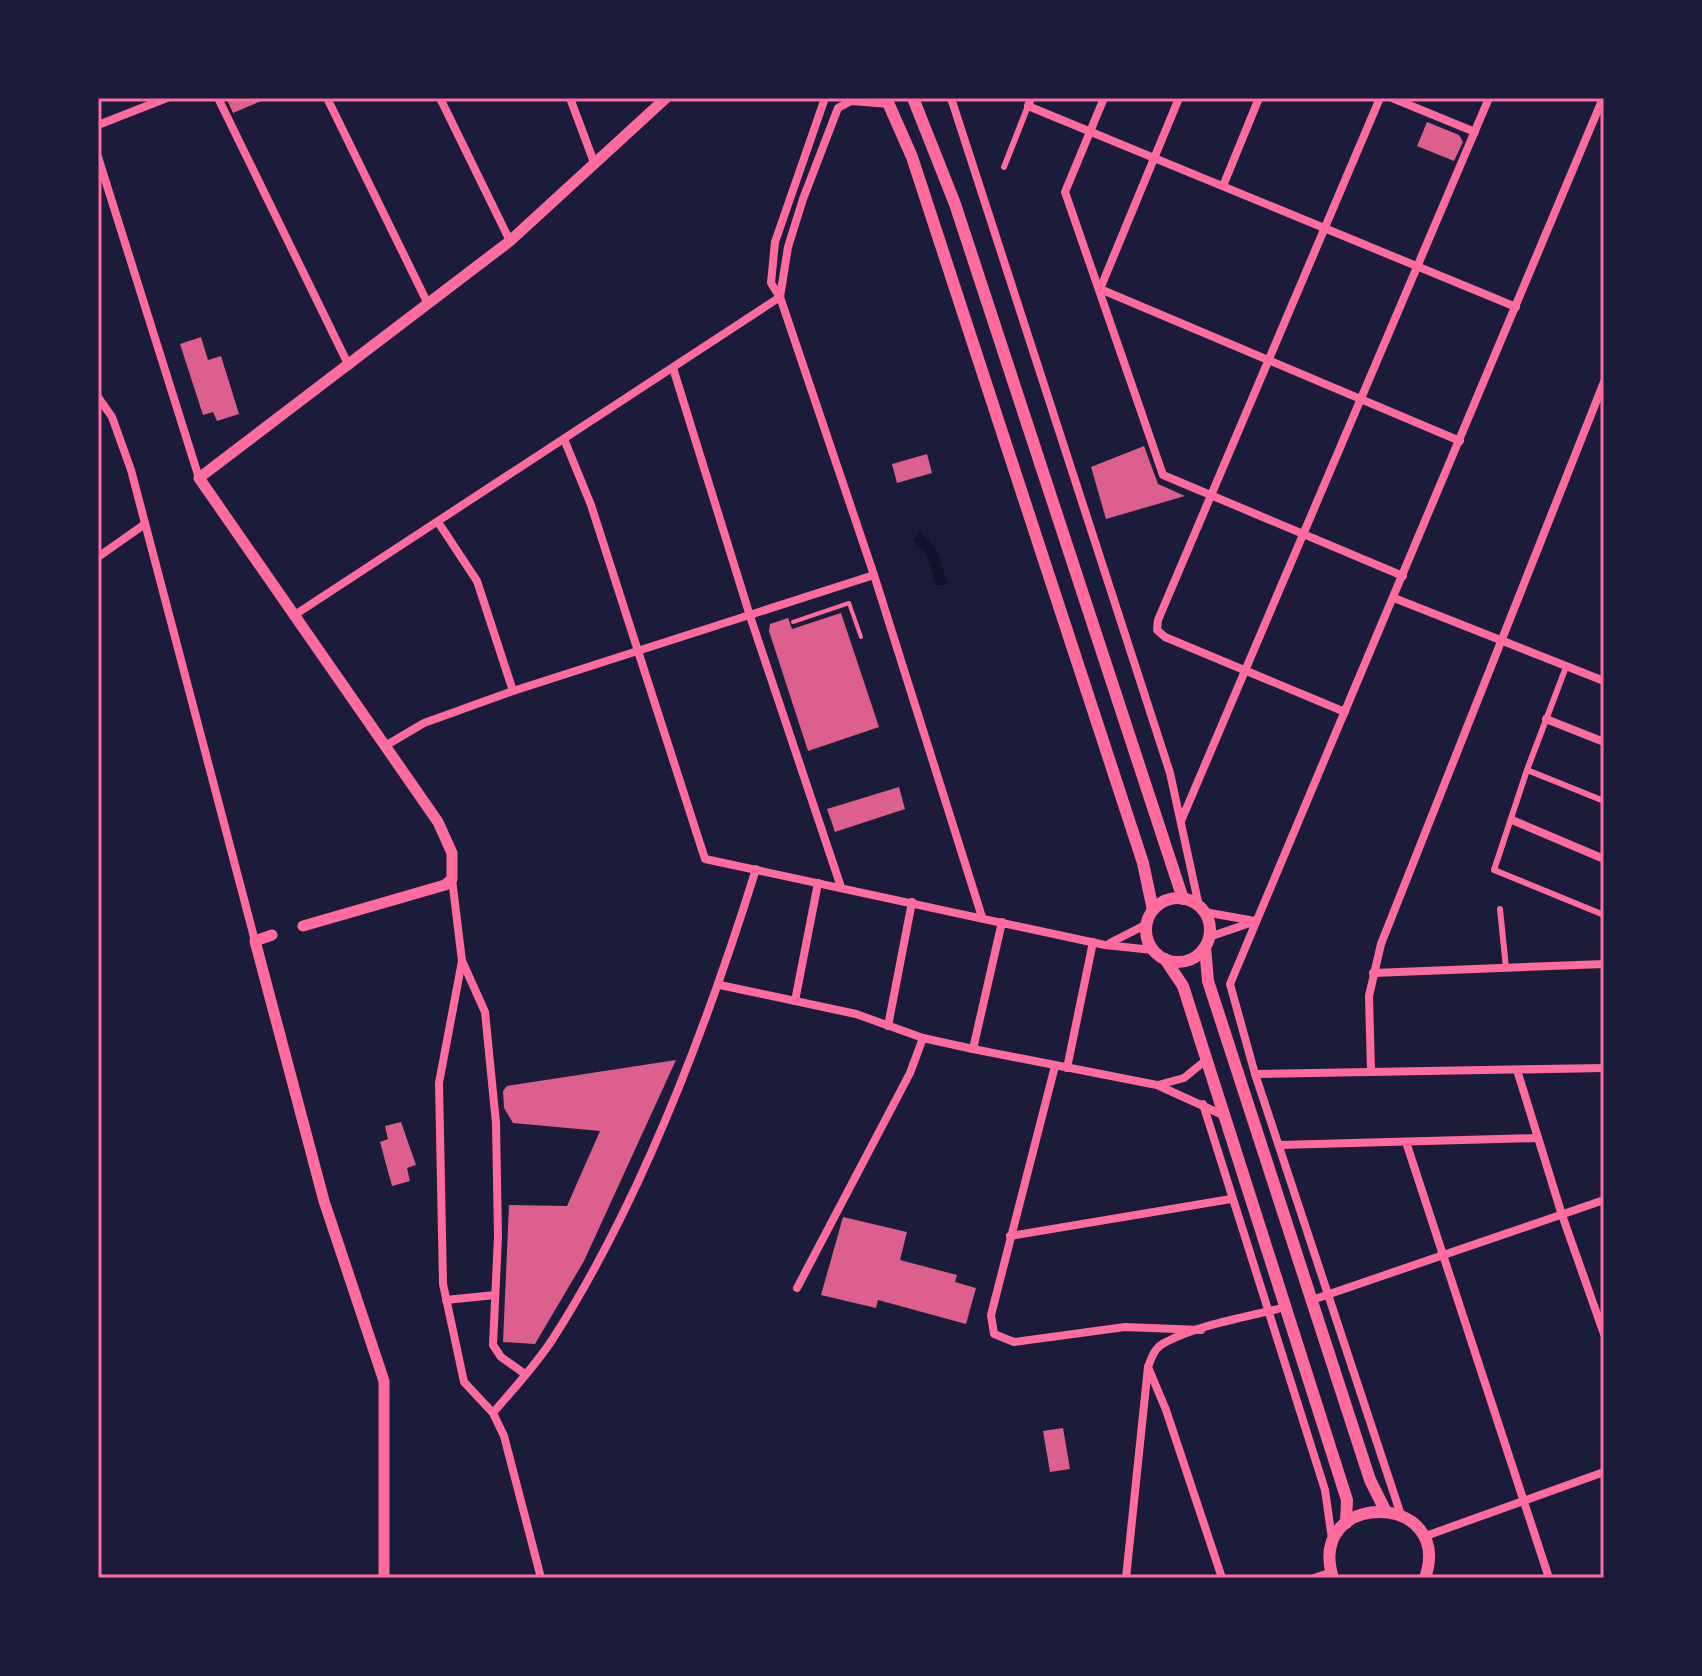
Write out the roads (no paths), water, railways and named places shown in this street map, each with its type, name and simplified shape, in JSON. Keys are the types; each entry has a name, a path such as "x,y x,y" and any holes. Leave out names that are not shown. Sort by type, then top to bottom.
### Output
{"main road":[{"path":"303,926 430,890 452,879 452,853 438,822 199,478 510,241 666,98"},
{"path":"913,98 955,204 1183,899"},
{"path":"888,101 912,157 1046,565 1143,863 1153,910"},
{"path":"1346,1523 1347,1500 1183,986 1165,959 1153,950 1147,924 1153,910 1167,901 1183,899 1201,909 1207,942 1208,981 1370,1480 1385,1510"},
{"path":"272,935 255,941 324,1201 384,1381 384,1578"},
{"path":"1165,959 1183,962 1207,942"},
{"path":"1332,1575 1331,1548 1346,1523 1364,1512 1385,1510 1401,1515 1423,1537 1429,1560 1427,1576"}],"street":[{"path":"98,125 167,98"},
{"path":"218,98 349,366"},
{"path":"327,98 428,304"},
{"path":"440,98 510,241"},
{"path":"570,98 595,165"},
{"path":"825,98 775,242 771,283 780,297 874,575 982,917"},
{"path":"951,98 1170,773 1201,909 1255,921"},
{"path":"1104,98 1065,192 1163,475 1403,576"},
{"path":"1100,289 1179,98"},
{"path":"1223,186 1259,98"},
{"path":"1345,712 1165,637 1157,630 1158,620 1380,98"},
{"path":"1392,98 1475,132"},
{"path":"1181,821 1489,98"},
{"path":"1401,1515 1255,1074 1230,984 1603,98"},
{"path":"293,616 780,297 799,211 838,108 851,101 888,101"},
{"path":"1004,167 1030,102 1091,131 1516,307"},
{"path":"98,157 199,478"},
{"path":"1100,289 1460,441"},
{"path":"673,368 750,616 841,887"},
{"path":"1371,1070 1369,996 1373,973 1604,382"},
{"path":"98,397 112,417 127,457 255,941"},
{"path":"564,439 591,505 705,859 1105,945 1153,950"},
{"path":"438,522 477,581 513,691"},
{"path":"98,557 145,524"},
{"path":"385,746 424,723 513,691 874,575"},
{"path":"1394,598 1604,681"},
{"path":"1566,667 1494,870 1604,915"},
{"path":"1546,719 1604,742"},
{"path":"1527,770 1604,801"},
{"path":"1512,820 1604,859"},
{"path":"493,1413 554,1338 638,1177 720,985 756,869"},
{"path":"452,879 462,961 485,1012 495,1112 493,1345 501,1357 525,1374"},
{"path":"795,1001 818,883"},
{"path":"888,1026 912,902"},
{"path":"1500,909 1506,968"},
{"path":"1207,942 1255,921"},
{"path":"973,1049 1002,922"},
{"path":"1105,945 1147,924"},
{"path":"1067,1068 1093,942"},
{"path":"462,961 439,1083 443,1284 464,1382 493,1413 504,1436 541,1578"},
{"path":"1373,973 1604,964"},
{"path":"720,985 856,1014 923,1038 1157,1085 1224,1115"},
{"path":"797,1288 910,1073 923,1038"},
{"path":"1157,1085 1184,1078 1206,1060"},
{"path":"1055,1066 991,1315 994,1334 1014,1342 1125,1327 1201,1330"},
{"path":"1255,1074 1604,1068"},
{"path":"1517,1070 1562,1215 1604,1334"},
{"path":"1203,1104 1325,1490 1332,1525 1331,1548"},
{"path":"1279,1145 1538,1138"},
{"path":"1406,1142 1549,1578"},
{"path":"1010,1236 1231,1199"},
{"path":"1312,1300 1604,1200"},
{"path":"446,1300 495,1295"},
{"path":"1126,1578 1148,1367 1154,1352 1165,1342 1286,1307"},
{"path":"1148,1367 1166,1410 1222,1578"},
{"path":"1423,1537 1604,1472"},
{"path":"1314,1578 1332,1575"}],"lane":[{"path":"793,622 849,603 861,637"}]}
